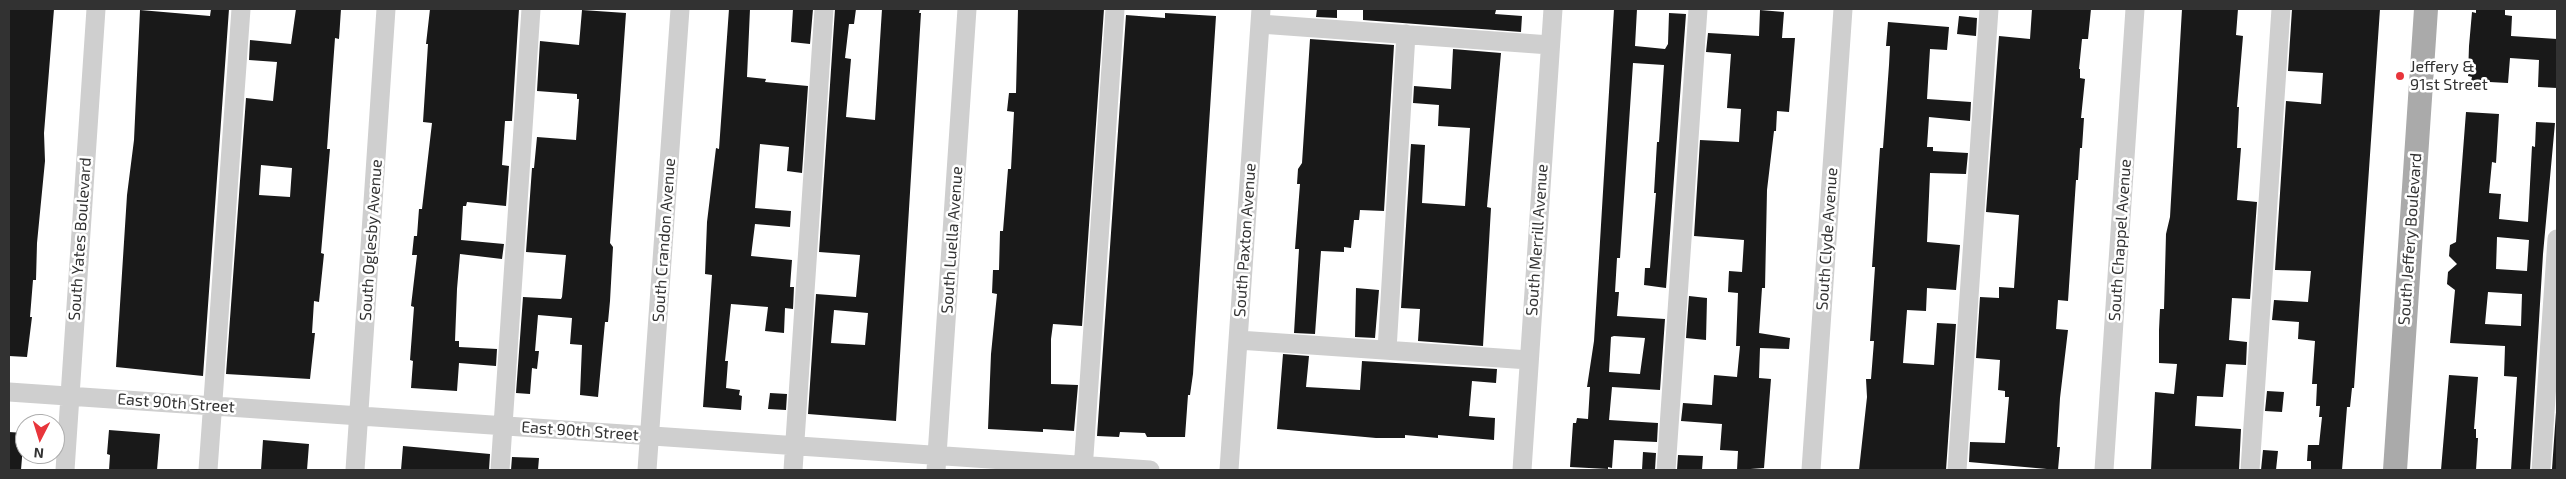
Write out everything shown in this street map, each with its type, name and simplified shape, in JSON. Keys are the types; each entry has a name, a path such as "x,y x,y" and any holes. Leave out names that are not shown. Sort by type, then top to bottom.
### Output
{"main road":[{"name":"South Jeffery Boulevard","path":"2395,470 2426,9"}],"street":[{"name":"South Yates Boulevard","path":"65,470 96,9"},
{"path":"208,470 241,9"},
{"name":"South Oglesby Avenue","path":"355,470 386,9"},
{"path":"500,470 532,9"},
{"name":"South Crandon Avenue","path":"647,470 680,9"},
{"path":"793,470 824,9"},
{"name":"South Luella Avenue","path":"937,463 968,9"},
{"path":"1083,468 1115,9"},
{"name":"South Merrill Avenue","path":"1522,470 1553,9"},
{"path":"1666,470 1698,9"},
{"name":"South Clyde Avenue","path":"1811,470 1843,9"},
{"path":"1957,470 1989,9"},
{"name":"South Chappel Avenue","path":"2104,470 2136,9"},
{"path":"2250,470 2281,9"},
{"path":"1260,16 1406,34 1550,45"},
{"name":"South Paxton Avenue","path":"1229,470 1260,16"},
{"path":"1387,350 1406,34"},
{"path":"2541,470 2557,239"},
{"path":"1238,340 1529,360"},
{"name":"East 90th Street","path":"9,392 795,446 937,463 1150,470"}],"building":[{"path":"9,9 54,9 44,133 45,161 37,243 36,280 33,280 30,317 32,317 27,357 9,356"},
{"path":"211,9 229,9 203,376 116,367 127,195 134,140 140,10 210,16"},
{"path":"296,9 341,9 339,39 335,38 327,149 330,149 321,253 324,254 319,302 314,301 312,333 315,333 310,379 226,374 246,98 273,101 277,62 249,60 250,40 291,44","holes":["261,165 292,168 290,197 259,195"]},
{"path":"430,9 519,9 512,121 505,121 502,165 509,166 506,206 467,202 466,206 463,206 461,240 504,244 502,259 460,254 457,289 455,341 459,341 459,347 497,349 496,366 459,363 457,391 411,388 413,361 410,360 414,307 411,306 417,255 412,255 414,236 417,236 419,209 422,209 432,123 423,122 428,44 426,44"},
{"path":"729,9 750,9 747,77 766,79 765,82 808,86 802,173 787,171 789,147 760,144 755,208 791,211 790,227 755,224 751,256 792,260 790,287 794,287 793,309 785,308 784,333 765,331 768,307 731,304 725,361 728,361 726,388 740,390 739,395 742,396 741,410 703,407 712,275 705,274 707,222 716,148 719,149"},
{"path":"793,9 813,9 810,44 791,42"},
{"path":"835,9 856,9 854,24 849,24 845,58 851,59 846,117 875,120 882,9 920,9 896,421 808,414 816,294 856,297 860,255 819,252","holes":["834,310 868,313 865,345 831,343"]},
{"path":"1018,9 1104,9 1082,326 1053,324 1051,339 1051,384 1078,385 1074,431 1043,429 1043,432 988,429 991,354 997,294 992,293 993,270 999,270 1000,231 1003,231 1008,169 1011,169 1014,112 1007,111 1009,93 1016,93"},
{"path":"1317,9 1337,9 1337,18 1316,17"},
{"path":"1363,9 1496,10 1495,14 1522,16 1521,32 1363,20"},
{"path":"1614,9 1637,9 1635,46 1665,49 1668,44 1669,13 1686,14 1666,288 1644,285 1645,268 1650,268 1656,193 1654,193 1657,142 1659,142 1664,65 1633,63 1620,258 1617,258 1615,292 1619,292 1617,316 1665,319 1660,390 1612,387 1609,420 1658,423 1657,442 1614,440 1612,468 1608,467 1608,469 1570,467 1573,423 1576,423 1577,418 1588,419 1590,387 1587,387 1594,341","holes":["1611,337 1645,338 1640,374 1609,372"]},
{"path":"2032,9 2091,9 2088,39 2082,39 2079,69 2080,78 2085,79 2081,118 2084,118 2078,180 2076,180 2068,301 2058,300 2056,329 2068,330 2060,398 2057,447 2060,447 2058,470 1969,462 1970,442 2005,443 2009,397 2005,397 2005,391 1998,390 2000,360 1976,358 1980,297 1999,298 1999,287 2014,288 2019,215 1986,212 1999,36 2030,39"},
{"path":"2182,9 2238,9 2236,35 2243,36 2237,107 2239,107 2237,148 2241,148 2237,200 2257,202 2250,299 2232,298 2229,340 2247,342 2246,365 2226,364 2223,397 2197,396 2195,426 2241,429 2239,470 2151,470 2155,392 2174,394 2177,364 2159,363 2159,330 2160,309 2164,309 2166,234 2170,217"},
{"path":"2292,9 2380,9 2354,388 2352,388 2350,407 2347,407 2342,470 2311,470 2311,461 2307,461 2308,445 2319,445 2322,417 2319,417 2320,406 2316,406 2317,384 2312,384 2315,341 2298,339 2299,322 2272,320 2274,300 2308,302 2311,271 2275,270 2286,101 2321,104 2323,73 2288,71"},
{"path":"2476,9 2505,9 2505,15 2512,16 2511,36 2557,39 2557,88 2538,87 2539,60 2510,58 2508,83 2471,81 2472,77 2468,76 2469,46 2472,12 2476,13"},
{"path":"582,10 626,13 610,243 613,247 610,301 608,322 605,322 598,397 580,395 582,345 570,344 572,318 538,315 535,351 539,351 537,369 532,368 530,394 516,393 523,297 561,299 566,255 526,252 532,168 534,168 537,137 576,140 579,99 577,99 577,94 537,91 540,41 579,45"},
{"path":"1760,10 1784,12 1782,38 1795,38 1789,112 1777,111 1776,131 1774,131 1767,190 1765,288 1762,288 1759,333 1790,338 1789,349 1760,348 1759,378 1771,379 1764,468 1737,470 1738,451 1720,450 1722,424 1681,421 1683,403 1712,405 1714,375 1737,377 1740,346 1736,346 1738,293 1728,292 1729,271 1742,272 1744,240 1694,236 1700,140 1739,142 1741,109 1727,108 1731,54 1706,52 1708,33 1759,36"},
{"path":"1165,13 1216,16 1193,374 1190,395 1188,395 1185,437 1147,437 1145,433 1120,432 1119,437 1097,436 1126,15 1165,18"},
{"path":"1959,16 1977,18 1976,36 1957,34"},
{"path":"1888,22 1949,27 1947,50 1930,49 1927,99 1971,102 1970,121 1929,117 1927,147 1933,147 1933,151 1968,153 1966,174 1930,173 1927,242 1960,245 1956,290 1927,288 1926,311 1907,310 1903,363 1934,365 1937,323 1956,324 1946,470 1859,470 1867,397 1866,379 1871,379 1874,341 1870,341 1875,267 1872,267 1880,148 1883,148 1889,65 1890,46 1886,46"},
{"path":"1310,39 1394,45 1384,211 1360,210 1359,220 1354,220 1351,248 1344,247 1344,252 1321,251 1315,334 1294,333 1299,249 1295,249 1300,184 1297,184 1298,169 1302,163"},
{"path":"1453,49 1501,53 1487,207 1491,208 1483,346 1418,341 1420,309 1401,308 1411,144 1425,145 1422,203 1465,206 1470,128 1438,126 1439,105 1413,103 1414,86 1451,89"},
{"path":"2466,112 2499,114 2496,163 2492,162 2489,193 2501,194 2499,219 2528,222 2532,146 2535,147 2536,122 2555,123 2543,254 2530,470 2511,470 2517,377 2504,376 2505,346 2450,343 2455,290 2447,284 2448,272 2457,264 2449,256 2450,245 2456,242","holes":["2497,237 2529,240 2527,271 2496,269","2488,292 2522,294 2521,326 2485,324"]},
{"path":"1356,288 1379,290 1375,338 1355,337"},
{"path":"1689,296 1707,298 1706,340 1686,338"},
{"path":"1283,354 1309,356 1306,387 1360,390 1362,361 1497,369 1496,383 1472,381 1469,416 1495,418 1494,440 1438,435 1438,438 1405,435 1405,438 1376,438 1277,429"},
{"path":"2449,375 2478,377 2474,429 2476,429 2476,438 2478,438 2476,470 2441,470"},
{"path":"2267,391 2284,392 2282,412 2265,411"},
{"path":"770,393 787,394 786,410 768,409"},
{"path":"2557,398 2557,470 2552,469"},
{"path":"109,430 160,434 157,470 109,470 110,455 107,454"},
{"path":"9,432 15,432 15,464 21,464 21,470 9,470"},
{"path":"263,440 309,444 307,470 261,470"},
{"path":"403,446 490,454 489,470 401,470"},
{"path":"2263,450 2278,451 2276,470 2261,470"},
{"path":"1643,452 1656,453 1655,470 1642,470"},
{"path":"1678,455 1703,456 1702,470 1677,470"},
{"path":"512,457 539,458 538,470 511,470"}],"place":[{"name":"Jeffery & 91st Street","path":"2400,76"}]}
